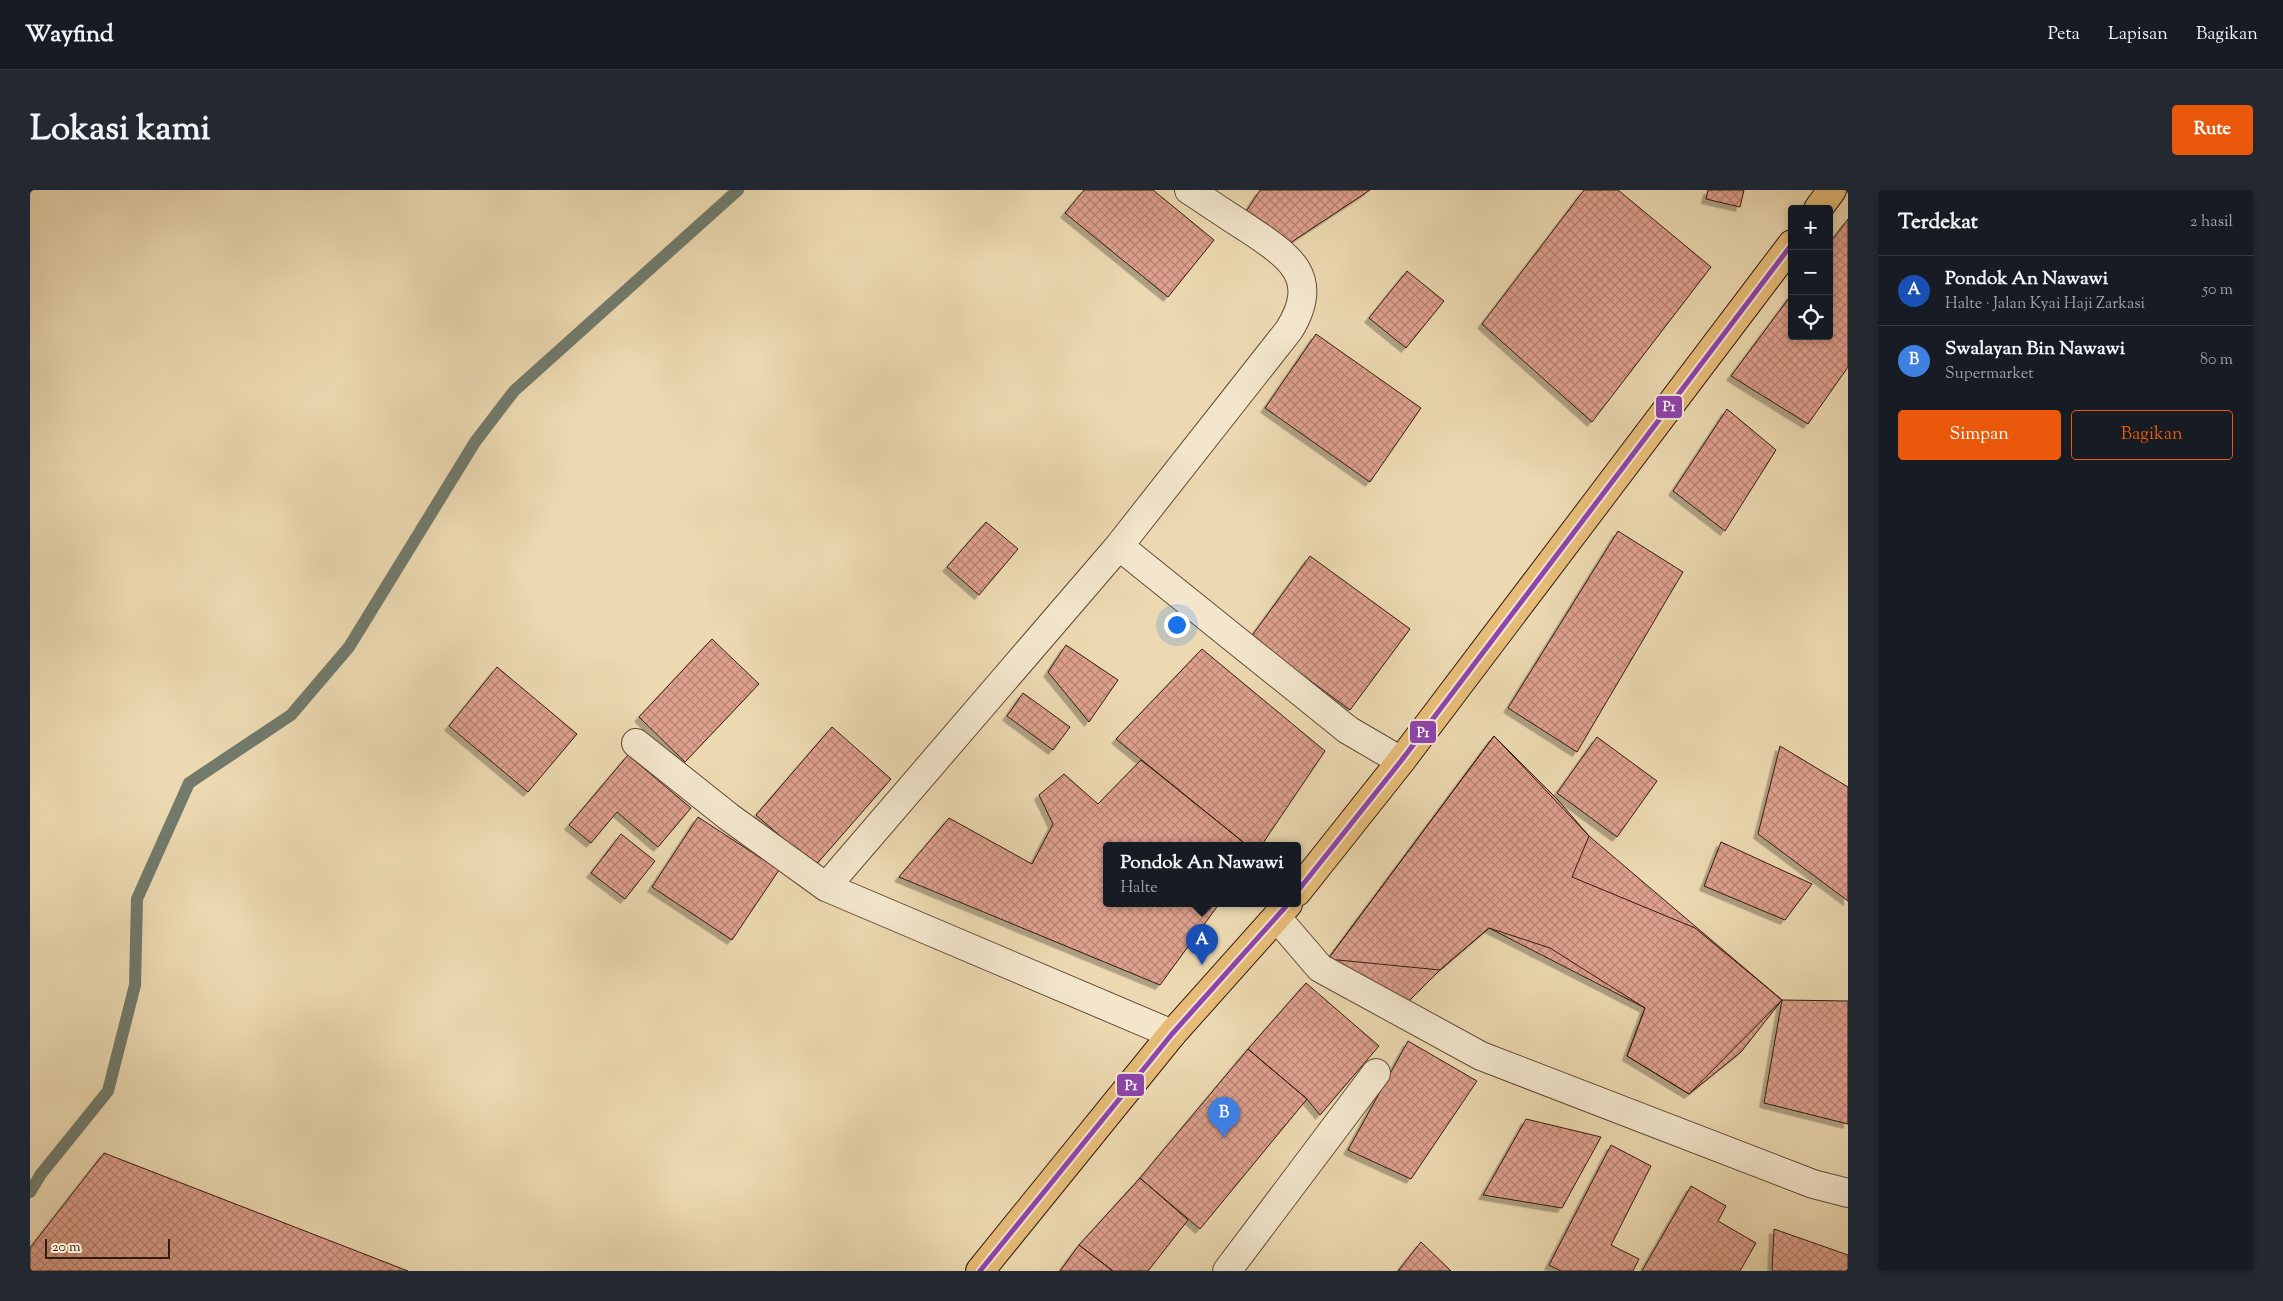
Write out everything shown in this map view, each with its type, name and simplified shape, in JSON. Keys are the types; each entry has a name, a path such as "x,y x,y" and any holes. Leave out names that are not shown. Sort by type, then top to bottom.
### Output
{"main road":[{"path":"1821,205 1832,190"},
{"path":"1301,887 1401,761 1788,249"},
{"path":"980,1271 1172,1034 1282,911"}],"street":[{"path":"826,887 1119,546 1289,330 1298,314 1303,295 1302,280 1297,267 1280,250 1189,190"},
{"path":"1119,546 1348,730 1401,761"},
{"path":"636,743 729,817 826,887 1172,1034"},
{"path":"1282,911 1320,968 1397,1012 1481,1056 1813,1184 1848,1193"},
{"path":"1227,1271 1376,1073"}],"building":[{"path":"1084,190 1153,190 1214,240 1168,297 1065,213"},
{"path":"1260,190 1370,190 1290,243 1244,215"},
{"path":"1584,190 1618,190 1711,267 1592,422 1482,324"},
{"path":"1708,190 1744,190 1740,207 1706,199"},
{"path":"1848,219 1848,367 1808,424 1731,376 1788,299 1788,340 1833,340 1833,239"},
{"path":"1407,271 1444,301 1406,348 1369,318"},
{"path":"1316,334 1421,408 1370,482 1265,408"},
{"path":"1727,409 1776,450 1725,531 1673,491"},
{"path":"986,522 1018,549 979,595 947,567"},
{"path":"1618,531 1683,572 1577,752 1508,708"},
{"path":"1310,556 1410,629 1350,710 1251,637"},
{"path":"712,639 759,684 685,762 639,717"},
{"path":"1066,645 1118,680 1089,722 1048,672"},
{"path":"1202,649 1325,751 1264,842 1243,842 1116,739"},
{"path":"497,667 577,734 528,792 449,726"},
{"path":"1023,693 1070,727 1053,750 1007,716"},
{"path":"832,727 891,779 815,866 756,815"},
{"path":"1494,736 1558,800 1589,836 1572,877 1695,928 1782,1000 1741,1052 1689,1094 1627,1056 1645,1008 1550,948 1489,928 1440,970 1405,1005 1328,959"},
{"path":"1494,736 1589,836 1782,1000 1689,1094 1627,1056 1645,1008 1489,928 1440,970 1328,959"},
{"path":"1597,737 1657,781 1617,837 1557,793"},
{"path":"1780,746 1848,787 1848,901 1758,834"},
{"path":"628,755 691,808 658,847 617,812 591,843 569,825"},
{"path":"1141,760 1243,842 1103,842 1103,907 1217,907 1160,985 899,877 949,818 1032,864 1053,824 1039,795 1064,774 1098,804"},
{"path":"698,817 779,870 732,940 652,887"},
{"path":"621,834 655,861 625,899 591,873"},
{"path":"1721,842 1812,884 1785,920 1704,886"},
{"path":"1306,983 1379,1046 1320,1115 1307,1099 1248,1049"},
{"path":"1782,1000 1848,1001 1848,1124 1764,1103"},
{"path":"1408,1041 1477,1081 1411,1179 1348,1150"},
{"path":"1248,1049 1307,1099 1200,1229 1140,1178"},
{"path":"1526,1119 1601,1137 1562,1208 1483,1195"},
{"path":"1611,1145 1651,1166 1611,1245 1639,1259 1633,1271 1561,1271 1549,1265"},
{"path":"104,1153 408,1271 30,1271 30,1248"},
{"path":"1140,1178 1188,1220 1148,1271 1113,1271 1079,1245"},
{"path":"1691,1186 1726,1206 1718,1221 1756,1243 1740,1271 1642,1271"},
{"path":"1774,1229 1848,1255 1848,1271 1772,1271"},
{"path":"1421,1242 1451,1271 1398,1271"},
{"path":"1079,1245 1113,1271 1060,1271"}],"waterway":[{"path":"30,1192 41,1174 108,1091 135,985 137,899 189,783 291,715 349,647 475,442 514,391 738,190"}],"transit line":[{"name":"P1","path":"1301,887 1401,761 1788,249"},
{"name":"P1","path":"980,1271 1172,1034 1285,907"}],"place":[{"name":"Pondok An Nawawi","path":"1202,965"},
{"name":"Swalayan Bin Nawawi","path":"1224,1138"}]}
